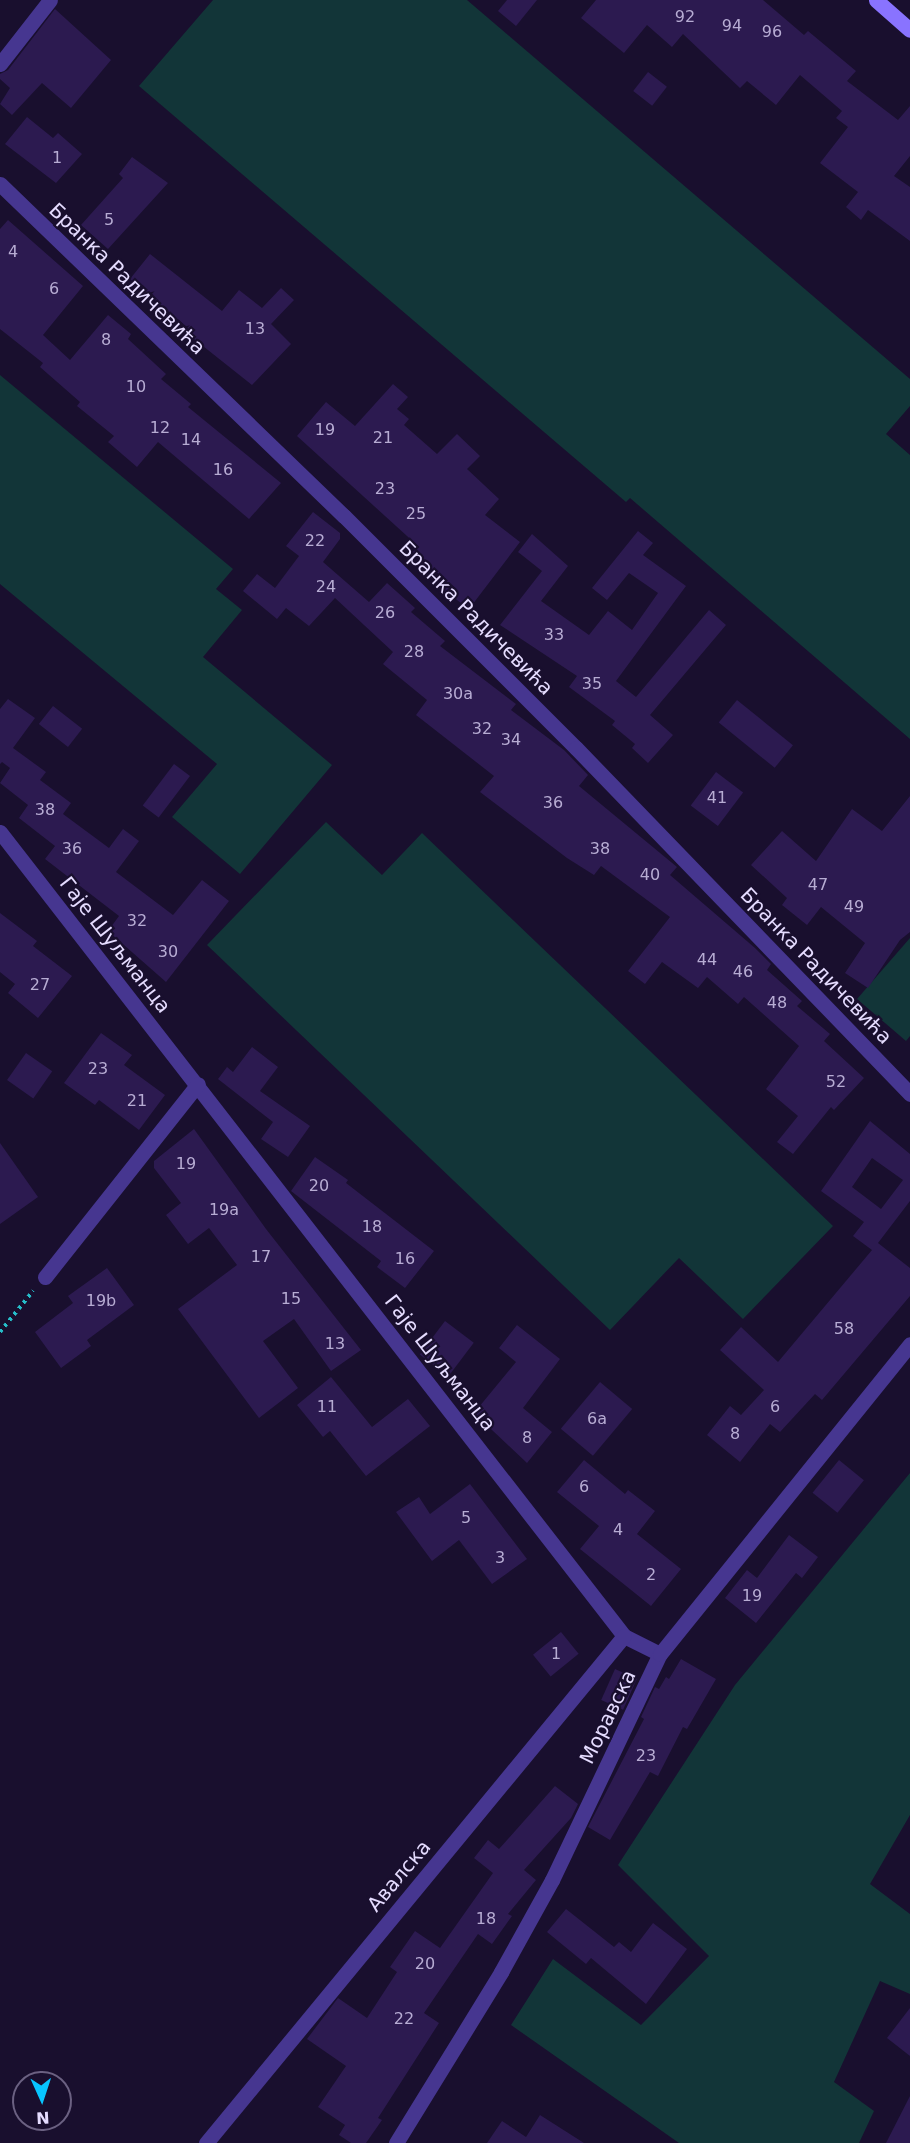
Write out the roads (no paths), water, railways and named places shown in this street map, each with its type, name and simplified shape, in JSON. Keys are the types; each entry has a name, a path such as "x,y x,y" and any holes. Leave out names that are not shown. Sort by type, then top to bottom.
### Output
{"main road":[{"path":"876,0 910,30"}],"street":[{"path":"0,64 50,0"},
{"name":"Бранка Радичевића","path":"0,184 402,574 910,1094"},
{"name":"Гаје Шуљманца","path":"0,832 198,1084 624,1636 660,1654"},
{"path":"45,1276 198,1084"},
{"name":"Моравска","path":"396,2143 501,1972 552,1880 660,1654 910,1344"},
{"name":"Авалска","path":"206,2143 624,1636"}]}
